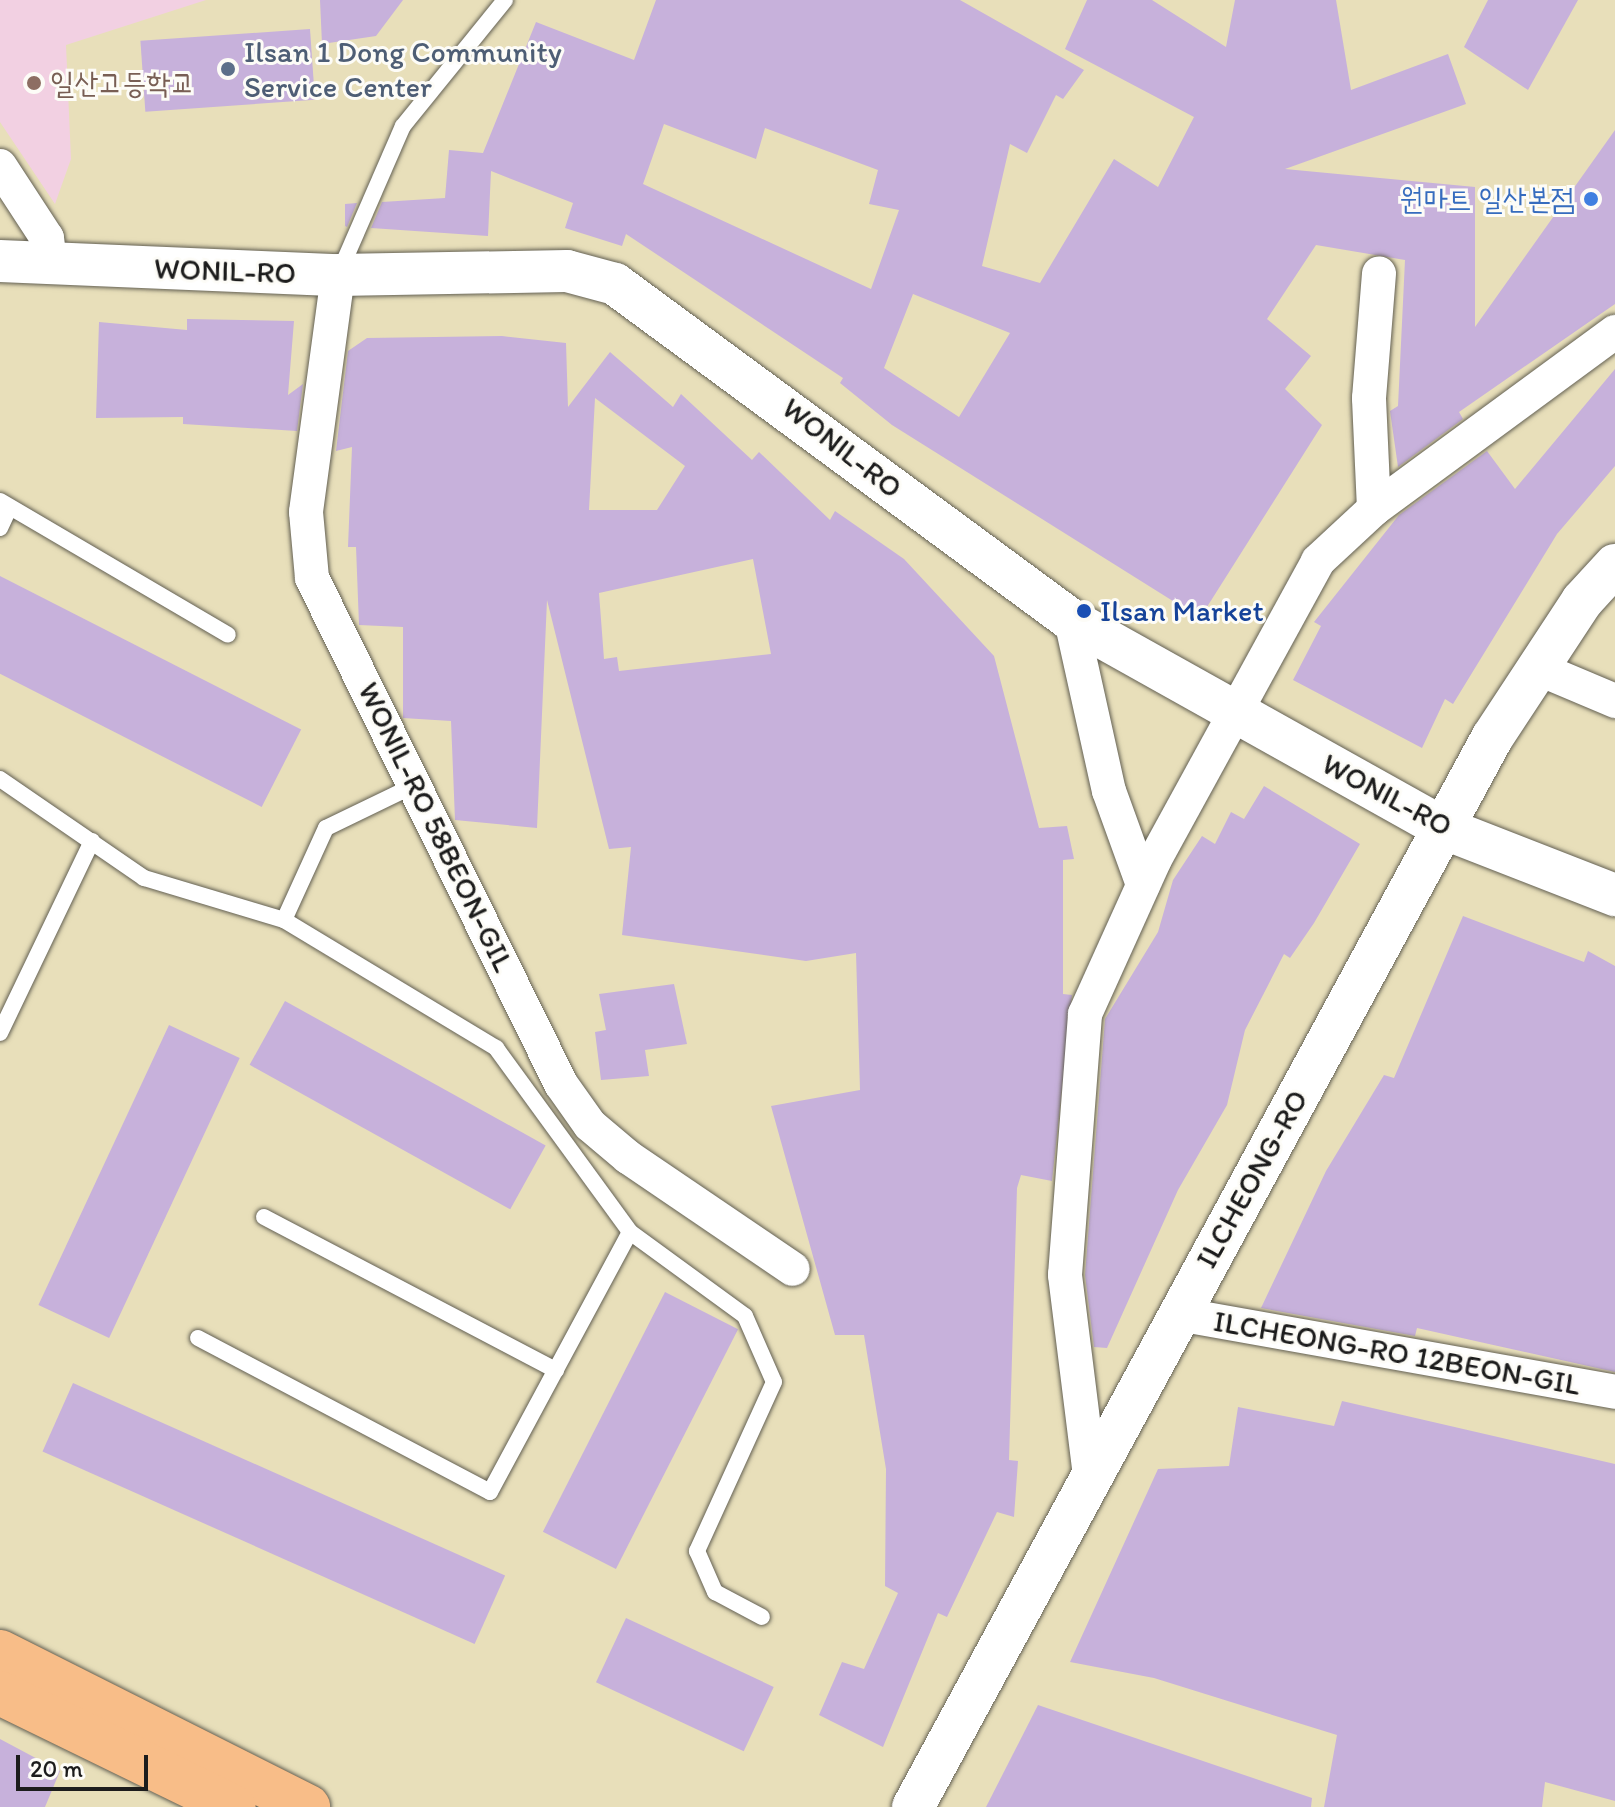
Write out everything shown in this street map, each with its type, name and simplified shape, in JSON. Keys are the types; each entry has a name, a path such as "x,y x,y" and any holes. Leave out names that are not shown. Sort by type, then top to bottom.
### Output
{"main road":[{"path":"0,1652 308,1807"},
{"path":"0,1693 234,1807"}],"street":[{"path":"0,166 47,238 50,262"},
{"name":"WONIL-RO","path":"0,261 338,275 567,271 615,284 1071,620 1443,828 1615,895"},
{"path":"1374,509 1369,398 1379,273"},
{"name":"WONIL-RO 58BEON-GIL","path":"338,275 327,318 306,552 312,578 561,1084 590,1125 793,1269"},
{"path":"1090,1476 1065,1275 1085,1014 1143,885 1234,711 1318,561 1374,509 1615,332"},
{"name":"ILCHEONG-RO","path":"913,1807 1443,828 1537,668 1615,565"},
{"path":"1071,620 1109,791 1143,885"},
{"path":"1537,668 1615,701"},
{"name":"ILCHEONG-RO 12BEON-GIL","path":"1178,1314 1615,1392"}],"lane":[{"path":"338,275 403,126 505,0"},
{"path":"0,528 4,505 228,635"},
{"path":"0,779 144,878 284,920 496,1048 630,1232 745,1316 774,1382 697,1551 715,1592 762,1617"},
{"path":"284,920 326,828 415,785"},
{"path":"0,1033 92,841"},
{"path":"264,1217 556,1370"},
{"path":"198,1338 490,1492 630,1232"}],"shaded area":[{"name":"일산고등학교","path":"0,0 206,0 66,45 71,159 55,204 0,122"}],"building":[{"path":"320,0 403,0 376,36 322,44"},
{"path":"656,0 960,0 1084,70 1063,99 1056,95 1027,153 1010,144 982,266 1040,283 1114,159 1158,187 1194,117 1065,49 1087,0 1152,0 1226,47 1235,0 1336,0 1351,90 1448,54 1466,104 1285,169 1475,187 1475,327 1615,130 1615,304 1459,412 1463,419 1398,467 1390,411 1398,406 1405,260 1316,245 1267,319 1311,356 1285,389 1322,425 1200,618 892,425 840,383 843,378 626,234 622,246 565,228 573,203 491,171 488,236 371,228 382,202 445,198 449,150 483,153 536,22 634,60","holes":["664,124 756,159 765,128 878,170 869,204 899,210 871,289 643,184","913,294 1010,333 959,417 884,368"]},
{"path":"1488,0 1578,0 1528,90 1464,47"},
{"name":"Ilsan 1 Dong Community Service Center","path":"310,29 315,100 145,112 140,41"},
{"path":"357,203 347,227 345,204"},
{"path":"187,319 294,321 288,395 303,384 297,431 183,424 183,417 96,418 99,322 187,330"},
{"path":"502,336 566,343 568,407 610,352 673,407 681,394 752,460 759,452 830,520 835,511 904,559 994,656 1039,828 1067,826 1074,859 1063,860 1063,994 1072,995 1052,1181 1021,1175 1017,1188 1009,1460 1018,1461 1014,1517 997,1512 947,1617 938,1613 883,1747 819,1715 842,1662 864,1669 898,1593 885,1586 886,1469 864,1335 835,1335 771,1106 860,1090 856,953 806,961 622,935 631,847 609,849 547,600 537,828 455,820 451,721 403,718 403,627 359,625 356,547 348,547 352,447 336,451 348,351 367,338","holes":["595,398 685,466 657,510 589,510","753,559 771,654 619,671 617,657 604,659 599,593"]},
{"path":"1615,369 1615,466 1557,534 1453,704 1445,699 1422,748 1293,680 1321,626 1314,622 1399,515 1487,451 1515,489"},
{"path":"0,576 301,729 262,807 0,674"},
{"path":"1264,786 1360,844 1290,958 1284,954 1245,1030 1227,1105 1178,1190 1107,1348 1094,1347 1085,1275 1105,1019 1158,932 1173,880 1202,836 1215,844 1231,812 1244,819"},
{"path":"1463,916 1584,962 1588,951 1615,966 1615,1372 1417,1328 1415,1336 1261,1308 1326,1171 1384,1075 1394,1078"},
{"path":"674,984 687,1044 645,1050 649,1076 601,1080 595,1032 606,1030 599,994"},
{"path":"285,1001 546,1145 510,1209 250,1065"},
{"path":"169,1025 240,1058 109,1338 38,1305"},
{"path":"665,1292 738,1329 616,1569 543,1532"},
{"path":"73,1383 505,1575 475,1644 42,1452"},
{"path":"1342,1401 1615,1464 1615,1801 1545,1782 1542,1807 1324,1807 1337,1735 1154,1678 1070,1662 1158,1469 1229,1466 1238,1407 1334,1426"},
{"path":"626,1618 774,1687 744,1751 596,1682"},
{"path":"1038,1705 1312,1798 1311,1807 986,1807"},
{"path":"0,1739 60,1771 45,1807 0,1807"}],"place":[{"name":"Ilsan 1 Dong Community Service Center","path":"228,69"},
{"name":"일산고등학교","path":"34,83"},
{"name":"원마트 일산본점","path":"1591,199"},
{"name":"Ilsan Market","path":"1084,611"}]}
